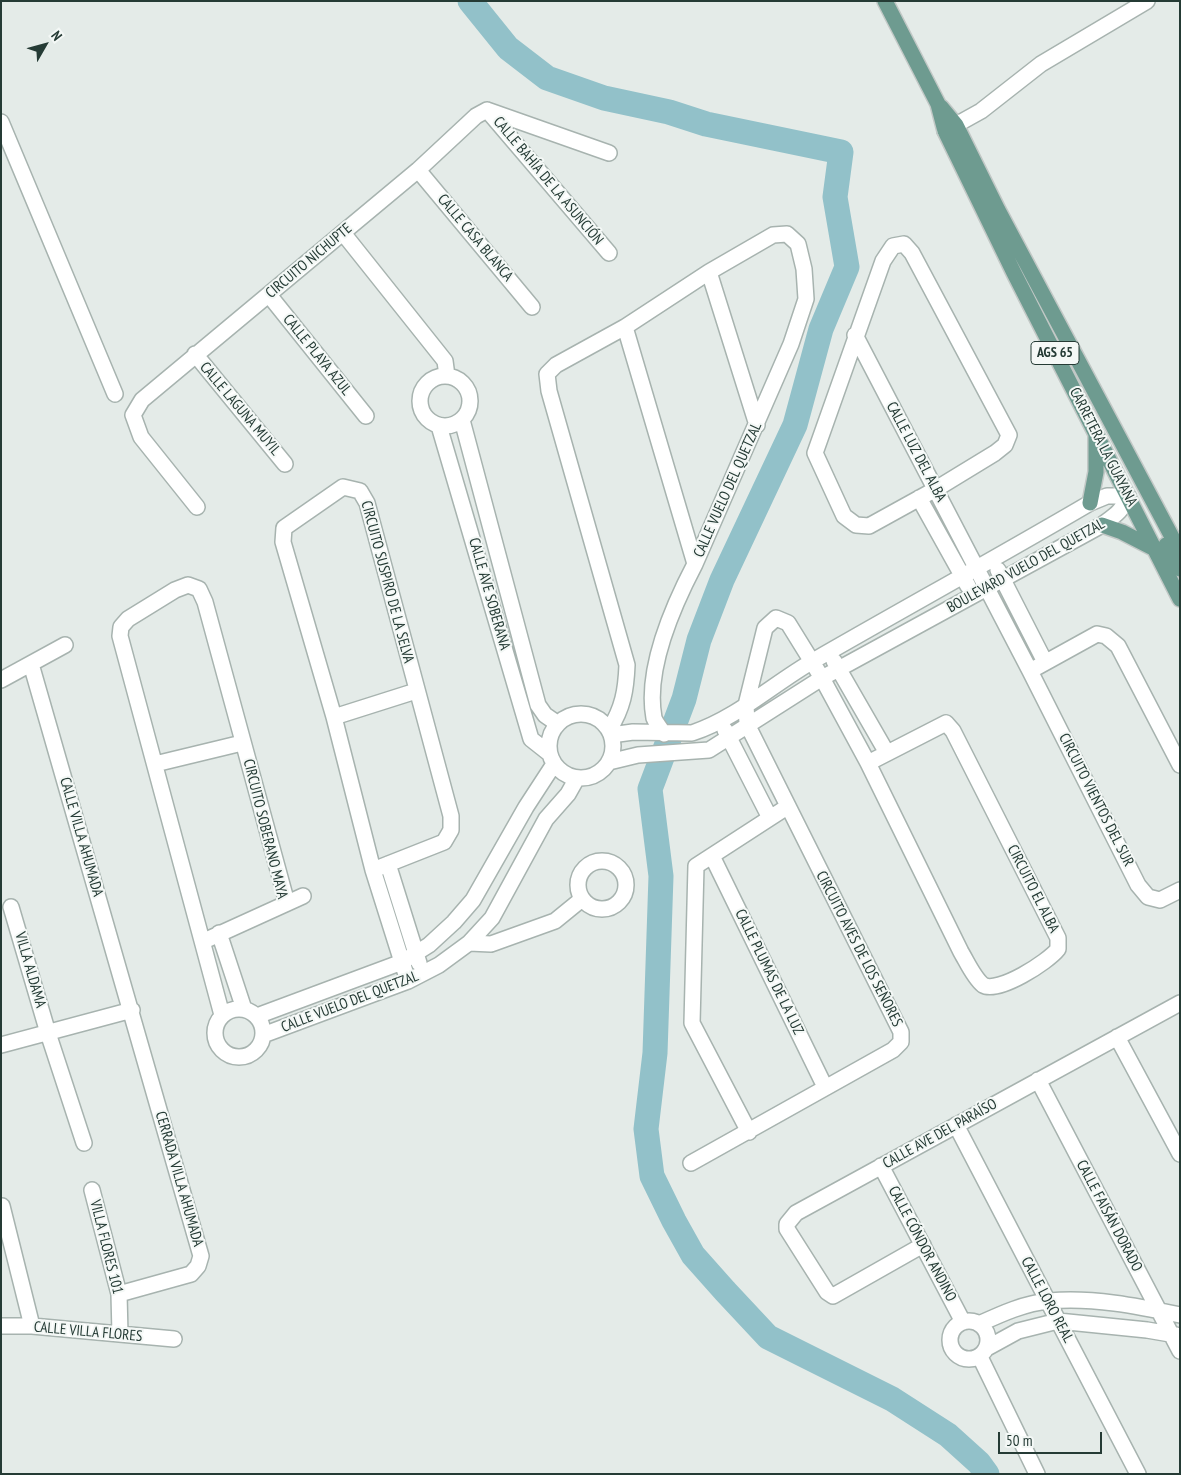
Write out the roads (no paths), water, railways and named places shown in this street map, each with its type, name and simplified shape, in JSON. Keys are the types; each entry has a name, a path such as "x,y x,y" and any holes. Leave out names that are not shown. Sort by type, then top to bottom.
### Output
{"main road":[{"name":"CARRETERA LA GUAYANA","path":"885,1 938,104 998,210 1180,552"},
{"name":"CARRETERA LA GUAYANA","path":"951,128 1096,434 1180,599"},
{"path":"1080,363 1084,385 1131,485 1128,496 1141,500 1180,569"},
{"path":"1090,503 1096,472 1096,434"},
{"path":"1102,525 1122,532 1155,549"}],"street":[{"path":"951,128 981,111 1042,64 1147,1"},
{"path":"487,110 502,113 609,153"},
{"name":"CIRCUITO NICHUPTE","path":"197,507 141,437 134,415 142,400 194,354 418,170 476,116 487,110"},
{"name":"CALLE BAHÍA DE LA ASUNCIÓN","path":"487,110 609,253"},
{"path":"1,122 115,394"},
{"name":"CALLE CASA BLANCA","path":"418,170 532,307"},
{"path":"343,233 445,361 448,376"},
{"name":"CALLE VUELO DEL QUETZAL","path":"664,734 654,719 654,686 658,653 680,592 695,564 791,344 806,299 804,270 798,244 787,234 773,235 709,272"},
{"path":"904,244 912,253 1009,435 1005,445 995,453 936,490 869,526 856,525 844,516 815,453 855,334 883,261 893,246 904,244"},
{"path":"610,732 626,693 627,665 551,401 547,374 556,365 625,327 709,272 757,425"},
{"name":"CALLE PLAYA AZUL","path":"268,295 366,416"},
{"path":"625,327 695,564"},
{"name":"CALLE LUZ DEL ALBA","path":"855,334 987,587"},
{"name":"CALLE LAGUNA MUYIL","path":"194,354 286,464"},
{"path":"448,376 463,384 468,392 470,402 468,412 462,420 451,426 439,426 424,415 421,397 424,388 430,382 438,377 448,376"},
{"name":"CALLE AVE SOBERANA","path":"462,420 538,705 545,715 558,724"},
{"name":"CALLE AVE SOBERANA","path":"439,426 531,739 552,759"},
{"name":"CIRCUITO SUSPIRO DE LA SELVA","path":"372,870 444,842 451,830 451,816 367,503 360,491 343,487 284,528 282,542 334,718 372,870 408,981"},
{"name":"BOULEVARD VUELO DEL QUETZAL","path":"609,762 638,755 708,750 822,678 1102,525 1118,514 1125,505 1128,496 1108,496 1090,503 978,569 811,662 722,719 692,733 610,732"},
{"name":"CALLE LUZ DEL ALBA","path":"919,498 973,595"},
{"path":"1090,503 1102,525"},
{"path":"993,560 1045,662"},
{"name":"CIRCUITO SOBERANO MAYA","path":"204,941 287,903 205,602 199,589 188,585 175,590 128,620 121,627 120,636 204,941 222,1015"},
{"name":"CIRCUITO VIENTOS DEL SUR","path":"987,587 1138,885 1148,897 1160,900 1180,890"},
{"name":"CIRCUITO EL ALBA","path":"746,705 765,628 776,618 788,623 822,678 868,763 961,952 983,984 992,988 1004,985 1052,957 1058,950 1058,938 954,731 946,723 868,763"},
{"path":"1030,671 1097,634 1106,636 1118,646 1180,765"},
{"path":"1,680 66,645"},
{"path":"830,651 887,753"},
{"name":"CALLE VILLA AHUMADA","path":"31,664 132,1010"},
{"path":"334,718 416,691"},
{"path":"746,705 747,724"},
{"path":"574,714 596,717 610,732 613,752 609,762 601,772 591,777 577,778 566,774 552,759 552,733 558,724 574,714"},
{"path":"722,719 727,738 770,818"},
{"name":"CIRCUITO AVES DE LOS SEÑORES","path":"691,1163 893,1050 900,1042 901,1032 747,724"},
{"name":"CIRCUITO SOBERANO MAYA","path":"155,764 242,742"},
{"name":"CALLE VUELO DEL QUETZAL","path":"250,1012 402,962 416,954 454,922 473,900 552,759"},
{"name":"CALLE VUELO DEL QUETZAL","path":"263,1035 408,981 423,974 469,943 492,918 546,819 568,794 577,778"},
{"path":"749,1132 692,1023 696,866 787,806"},
{"name":"CALLE PLUMAS DE LA LUZ","path":"712,856 825,1087"},
{"path":"388,864 423,974"},
{"path":"287,903 303,896"},
{"path":"469,943 492,944 555,921 582,899"},
{"name":"VILLA ALDAMA","path":"11,907 48,1033 84,1143"},
{"path":"219,933 250,1012 263,1028 263,1035 258,1048 246,1056 239,1057 226,1053 217,1042 215,1035 222,1015 236,1009 250,1012"},
{"name":"CALLE AVE DEL PARAÍSO","path":"923,1245 832,1296 827,1292 786,1224 789,1218 796,1213 1180,1003"},
{"path":"1,1045 132,1010"},
{"name":"CERRADA VILLA AHUMADA","path":"119,1294 191,1274 198,1266 201,1256 132,1010"},
{"path":"1117,1038 1180,1154"},
{"name":"CALLE FAISÁN DORADO","path":"1038,1080 1159,1311 1175,1335 1180,1352"},
{"name":"CALLE LORO REAL","path":"956,1125 1138,1474"},
{"name":"CALLE CÓNDOR ANDINO","path":"881,1166 964,1322"},
{"name":"VILLA FLORES 101","path":"92,1190 119,1294 120,1334"},
{"path":"2,1206 32,1326"},
{"path":"1175,1335 1058,1321 1018,1331 974,1359 961,1358 952,1349 950,1336 958,1325 964,1322 979,1324 1009,1310 1048,1301 1087,1301 1180,1315"},
{"path":"979,1324 986,1332 983,1352 1037,1474"},
{"name":"CALLE VILLA FLORES","path":"1,1326 32,1326 174,1339"}],"waterway":[{"path":"470,1 508,48 547,78 604,98 669,112 706,124 841,152 835,197 847,267 821,329 795,425 722,580 699,640 684,699 650,789 661,876 655,1053 646,1129 652,1176 693,1255 768,1337 892,1399 948,1435 979,1463 987,1474"}]}
